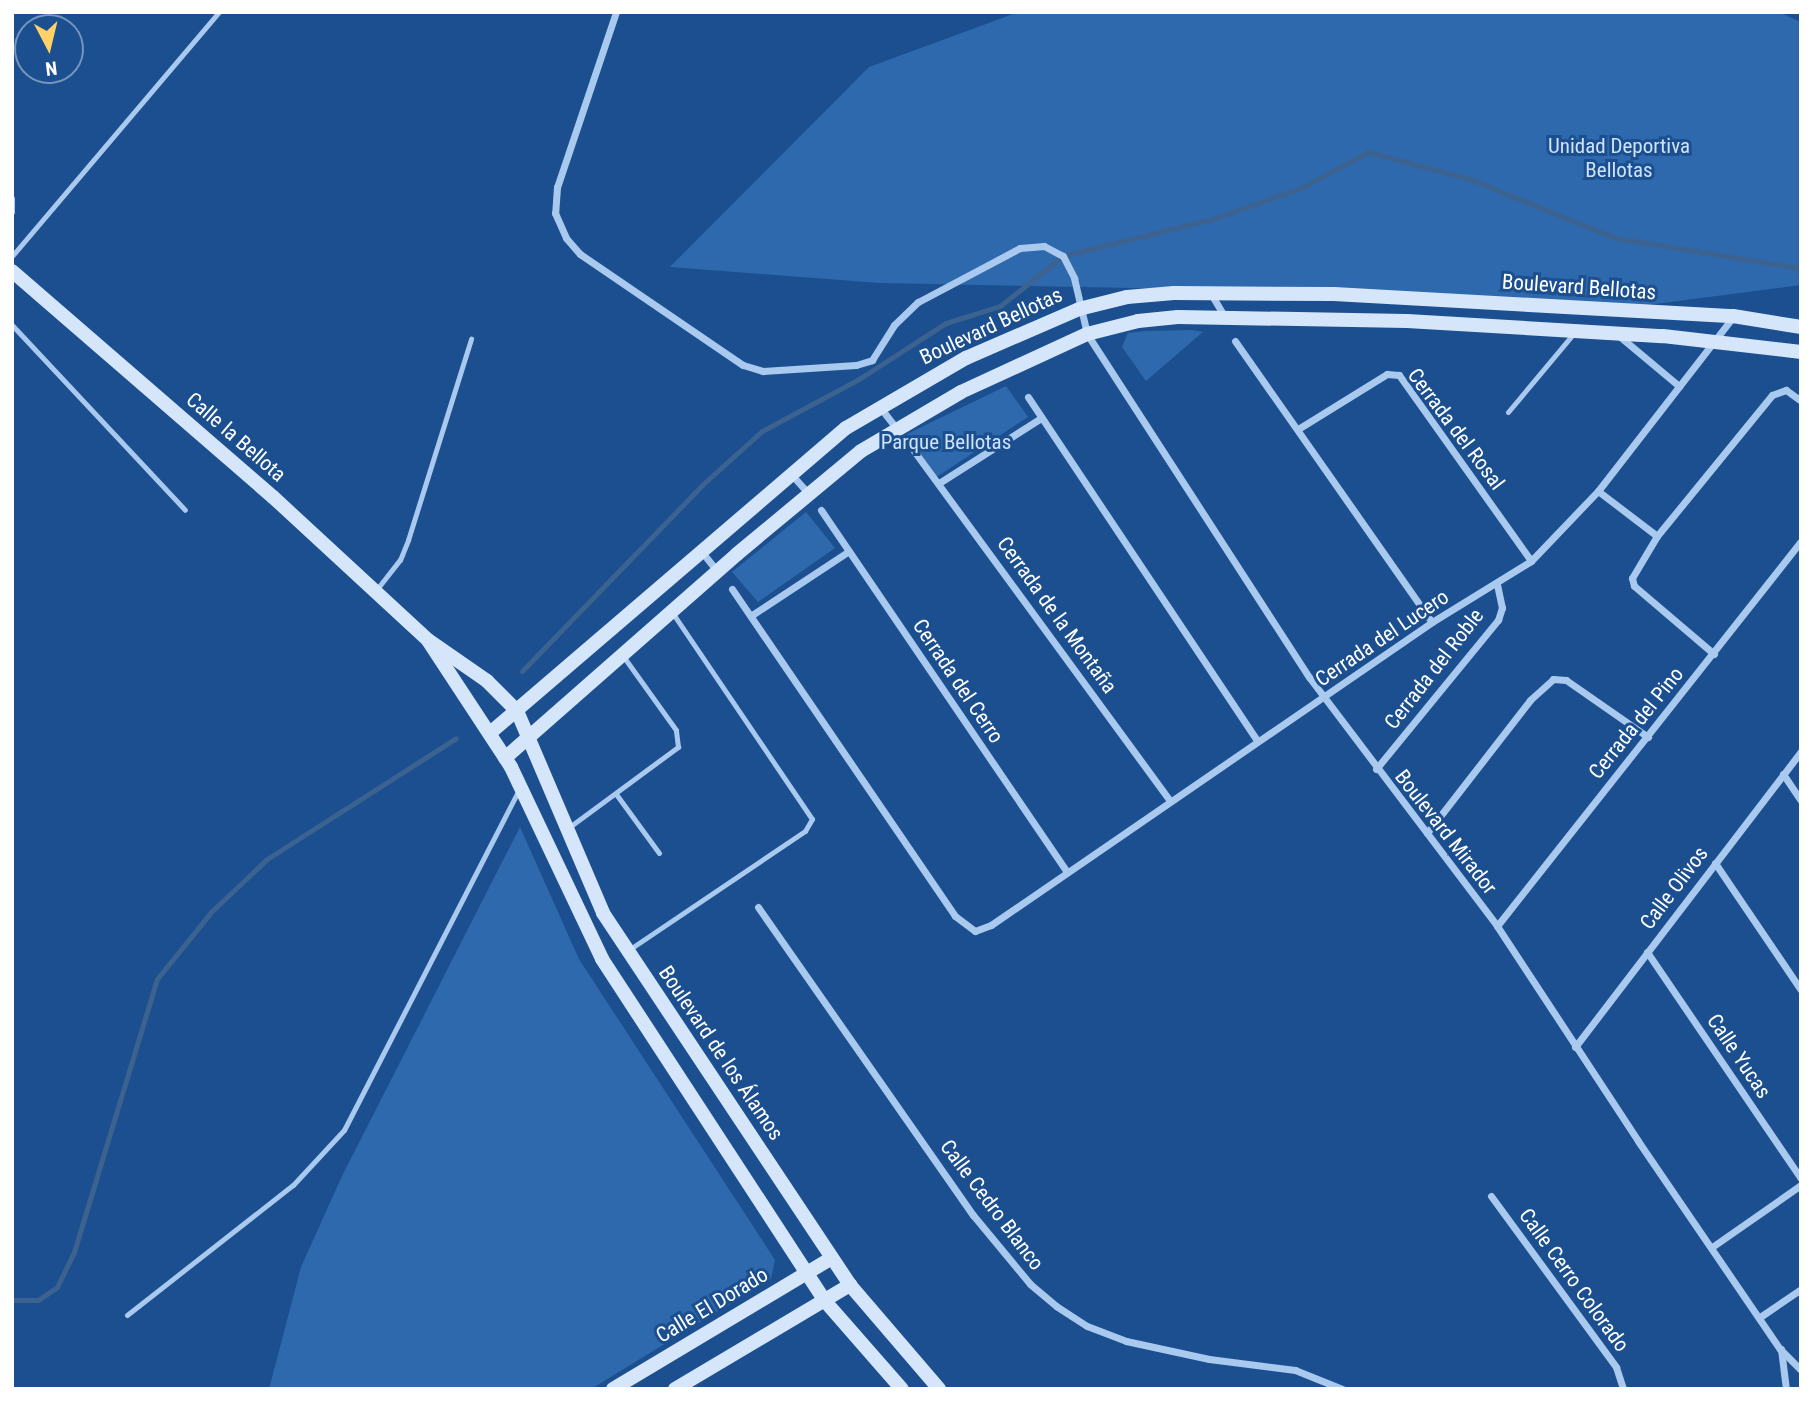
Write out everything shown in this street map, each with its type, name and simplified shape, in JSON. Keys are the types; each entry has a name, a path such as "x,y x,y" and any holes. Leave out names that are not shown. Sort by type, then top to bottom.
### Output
{"street":[{"name":"Boulevard Mirador","path":"616,12 557,187 555,213 566,238 580,254 743,365 785,371 872,360 894,325 918,302 1020,248 1044,246 1063,256 1074,278 1079,309 1087,334 1324,699 1497,926 1575,1047 1780,1349 1801,1370"},
{"name":"Calle la Bellota","path":"12,271 377,589 428,640 487,681 517,711"},
{"name":"Boulevard Bellotas","path":"490,733 791,474 878,406 966,358 1079,309 1127,297 1210,294 1407,297 1733,316 1801,327"},
{"path":"1210,294 1224,316"},
{"path":"1407,297 1407,321"},
{"name":"Boulevard Bellotas","path":"505,758 717,571 809,494 896,428 1087,334 1138,321 1224,316 1407,321 1615,332 1801,352"},
{"name":"Cerrada del Lucero","path":"752,615 955,916 975,931 991,925 1257,740 1324,699 1432,622 1531,561 1598,491 1733,316"},
{"path":"1615,332 1679,386"},
{"path":"1236,341 1432,622"},
{"name":"Cerrada del Rosal","path":"1298,429 1387,374 1399,375 1531,561"},
{"path":"1714,654 1632,583 1657,536 1772,394 1786,390 1801,401"},
{"path":"1028,397 1257,740"},
{"path":"878,406 896,428"},
{"path":"939,483 1041,418"},
{"name":"Cerrada de la Montaña","path":"914,451 1170,801"},
{"path":"791,474 809,494"},
{"path":"1598,491 1657,536"},
{"name":"Cerrada del Cerro","path":"821,510 1067,872"},
{"name":"Cerrada del Pino","path":"1497,926 1801,541"},
{"path":"701,551 717,571"},
{"path":"732,589 752,615 849,551"},
{"name":"Cerrada del Roble","path":"1376,769 1497,620 1502,608 1497,584"},
{"name":"Calle la Bellota","path":"428,640 490,733"},
{"path":"1427,833 1530,700 1553,679 1566,680 1647,737"},
{"name":"Boulevard de los Álamos","path":"517,711 531,737 565,829 603,913 850,1285 939,1389"},
{"path":"490,733 520,787 601,959 824,1300 902,1389"},
{"name":"Calle Olivos","path":"1575,1047 1801,751"},
{"path":"1783,774 1801,801"},
{"path":"1715,863 1801,990"},
{"name":"Calle Cedro Blanco","path":"758,907 973,1215 1030,1284 1056,1306 1087,1326 1126,1340 1209,1359 1296,1370 1342,1389"},
{"name":"Calle Yucas","path":"1647,952 1801,1179"},
{"path":"1712,1247 1801,1185"},
{"name":"Calle Cerro Colorado","path":"1491,1196 1616,1367 1623,1389"},
{"name":"Calle El Dorado","path":"613,1389 832,1258"},
{"path":"675,1389 850,1285"},
{"path":"1760,1317 1801,1289"},
{"name":"Boulevard Mirador","path":"1780,1349 1786,1389"}],"lane":[{"path":"12,256 219,12"},
{"path":"12,198 12,212"},
{"path":"12,325 185,510"},
{"path":"1508,412 1577,330"},
{"path":"377,589 400,560 408,540 471,339"},
{"path":"627,950 805,831 812,819 671,611"},
{"path":"565,829 671,756 679,740 622,654"},
{"path":"127,1315 293,1185 344,1130 520,787"},
{"path":"616,794 659,853"}],"green space":[{"name":"Unidad Deportiva Bellotas","path":"1019,12 1778,12 1801,22 1801,285 1632,307 1335,292 879,283 670,267 869,67"},
{"path":"1203,332 1146,381 1122,347 1128,333"},
{"name":"Parque Bellotas","path":"1006,386 1028,417 935,478 907,434"},
{"path":"806,512 835,548 758,602 732,572"},
{"path":"520,827 579,959 775,1260 771,1279 591,1389 269,1389 301,1267 342,1176"}],"waterway":[{"path":"522,671 702,485 762,431 859,379 946,323 1000,306 1063,256 1213,219 1303,187 1368,152 1470,179 1615,238 1801,268"},
{"path":"12,1300 38,1300 57,1287 74,1252 157,979 211,912 267,859 456,738"}]}
